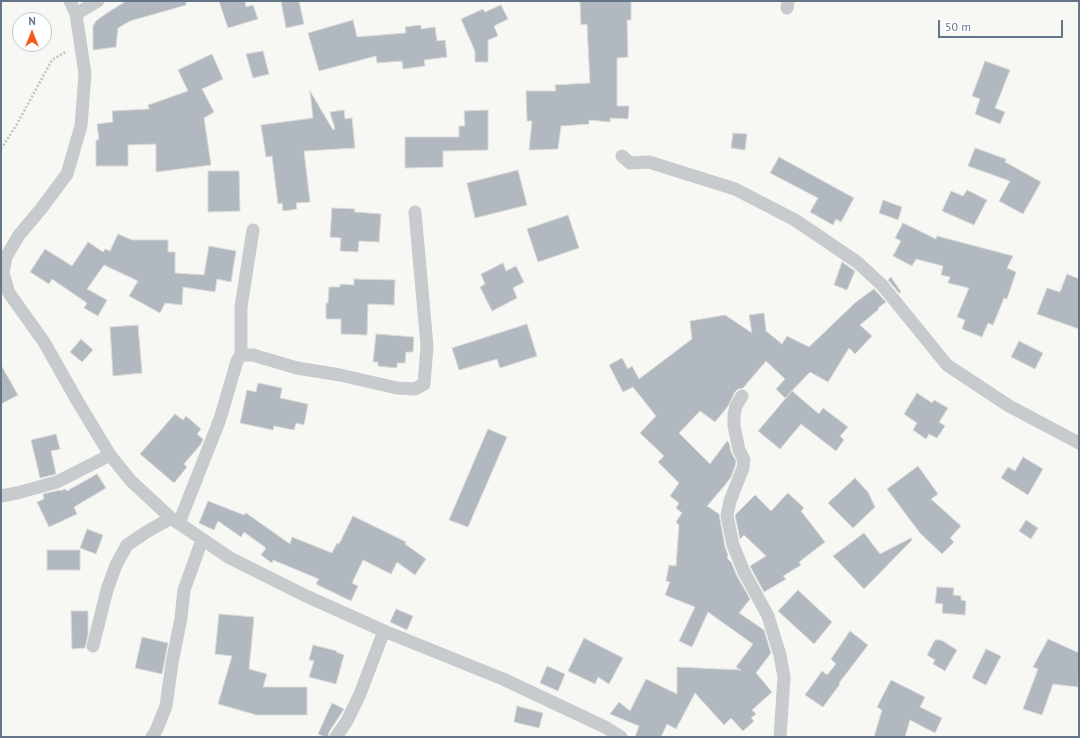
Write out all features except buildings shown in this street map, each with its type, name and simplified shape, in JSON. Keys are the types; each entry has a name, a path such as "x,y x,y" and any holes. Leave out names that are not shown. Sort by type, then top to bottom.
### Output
{"street":[{"path":"70,1 76,14 85,74 81,126 67,174 41,209 19,235 6,257 2,273 9,293 44,342 110,455 131,481 175,521 230,558 306,596 384,631 503,678 604,727 621,737"},
{"path":"76,14 98,1"},
{"path":"622,156 630,163 649,162 735,188 794,220 857,262 877,280 906,313 947,365 1009,406 1079,444"},
{"path":"241,355 253,355 297,368 340,375 397,388 415,389 424,384 427,346 415,212"},
{"path":"93,646 107,590 116,565 127,546 148,531 175,521 220,418 237,362 241,355 241,307 253,230"},
{"path":"742,396 736,406 734,426 739,450 744,460 743,468 730,501 727,516 733,545 744,572 768,616 780,655 784,677 780,737"},
{"path":"1,496 57,482 110,455"},
{"path":"152,737 166,706 172,663 181,618 184,590 202,540"},
{"path":"336,737 347,721 360,694 384,631"}],"path":[{"path":"1,149 17,124 52,60 81,42"}]}
